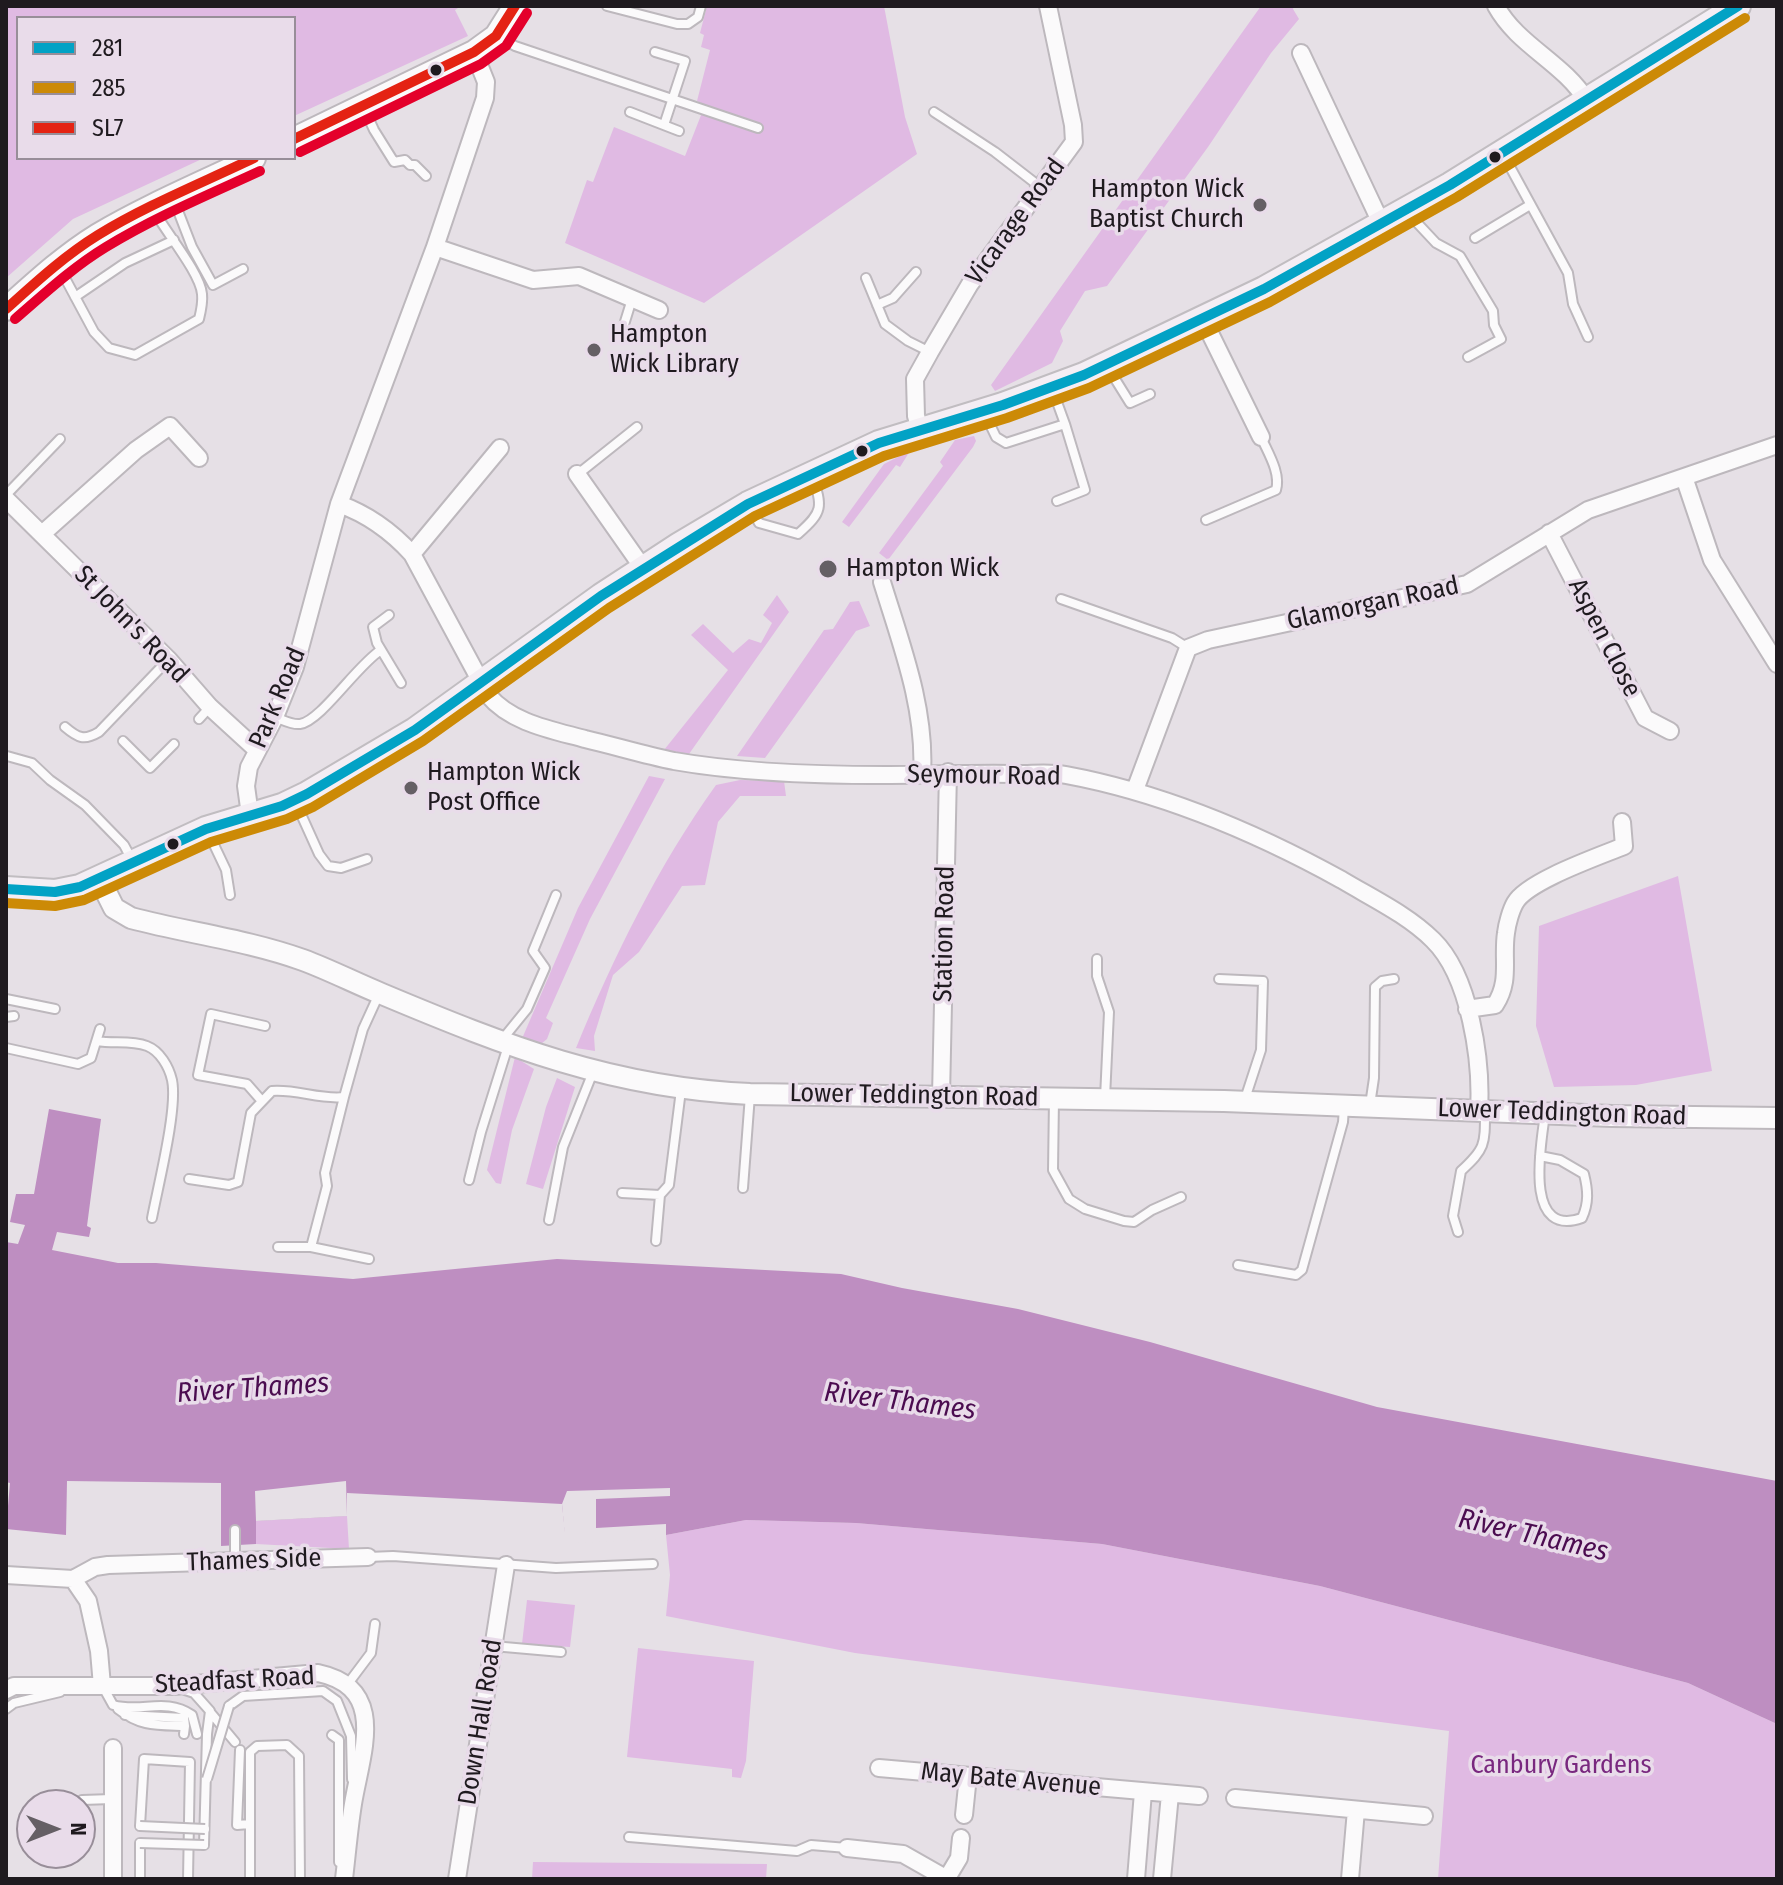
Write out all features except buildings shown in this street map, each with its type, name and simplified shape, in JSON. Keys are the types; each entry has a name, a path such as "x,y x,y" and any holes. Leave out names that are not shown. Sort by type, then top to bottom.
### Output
{"main road":[{"path":"296,138 474,52 496,36 515,6"},
{"path":"6,889 55,892 100,880 206,829 295,800 378,753 643,568 748,504 879,443 1051,388 1203,319 1314,263 1406,211 1738,6"},
{"path":"6,309 58,264 96,237 250,160"}],"street":[{"name":"Vicarage Road","path":"920,429 916,416 915,379 970,284 1074,142 1048,6"},
{"path":"1496,6 1518,37 1555,64 1578,86 1587,101"},
{"name":"Park Road","path":"250,815 247,776 275,717 300,650 339,504 435,247 485,98 486,82 474,52"},
{"path":"1301,53 1382,225"},
{"path":"435,247 533,280 579,276 659,310"},
{"path":"1203,319 1261,437"},
{"path":"42,534 136,450 170,426 199,458"},
{"name":"Glamorgan Road","path":"1188,648 1208,640 1467,584 1588,510 1777,445"},
{"path":"412,554 500,448"},
{"path":"577,474 643,568"},
{"path":"1684,477 1712,560 1777,664"},
{"name":"St John's Road","path":"6,497 169,660 204,713 257,750"},
{"name":"Seymour Road","path":"339,504 358,512 395,536 412,554 481,682 498,707 519,719 673,761 741,769 886,775 948,772 1062,774 1135,790 1282,847 1384,904 1433,940 1454,967 1467,1009 1477,1060 1482,1112"},
{"name":"Aspen Close","path":"1549,533 1645,718 1670,731"},
{"path":"882,582 920,715 922,774"},
{"path":"1135,790 1188,648"},
{"name":"Station Road","path":"941,1096 948,772"},
{"path":"1467,1009 1495,1005 1503,993 1507,972 1506,933 1515,901 1541,881 1624,846 1622,822"},
{"name":"Lower Teddington Road","path":"100,880 110,902 125,916 257,946 302,960 504,1044 593,1072 681,1089 750,1094 1244,1102 1482,1112 1777,1118"},
{"name":"Thames Side","path":"6,1575 73,1579 95,1567 108,1565 368,1557"},
{"name":"Down Hall Road","path":"457,1879 506,1565"},
{"path":"73,1579 88,1601 99,1651 95,1686"},
{"name":"Steadfast Road","path":"9,1686 174,1686 318,1673 347,1685 359,1698 368,1725 342,1879"},
{"path":"113,1748 113,1879"},
{"name":"May Bate Avenue","path":"879,1768 1199,1796"},
{"path":"964,1815 968,1776"},
{"path":"1136,1879 1143,1792"},
{"path":"1162,1879 1170,1794"},
{"path":"1235,1798 1424,1816"},
{"path":"1350,1879 1356,1810"},
{"path":"847,1848 903,1854 947,1879 959,1858 961,1838"}],"lane":[{"path":"607,6 677,24 688,24 698,17 701,6"},
{"path":"496,36 515,46 758,128"},
{"path":"655,52 685,61 664,125"},
{"path":"363,105 394,162 405,160 426,176"},
{"path":"630,112 679,131"},
{"path":"934,112 995,152 1039,186"},
{"path":"1502,154 1568,273 1573,304 1588,337"},
{"path":"173,197 192,247 213,285 243,269"},
{"path":"1475,238 1530,205"},
{"path":"58,264 94,332 109,348 135,355 199,319 202,291 152,207"},
{"path":"1406,211 1436,243 1460,256 1493,311 1494,325 1501,339 1468,357"},
{"path":"75,297 125,263 174,240"},
{"path":"877,305 893,298 916,272"},
{"path":"866,278 885,324 930,352"},
{"path":"623,328 632,299"},
{"path":"1106,365 1130,403 1150,394"},
{"path":"1051,388 1085,490 1057,501"},
{"path":"981,412 996,437 1006,443 1065,424"},
{"path":"577,474 637,427"},
{"path":"1206,520 1276,490 1275,468 1261,437"},
{"path":"6,497 60,439"},
{"path":"748,504 759,523 798,534 817,518 820,510 820,497 811,474"},
{"path":"1061,599 1172,638 1188,648"},
{"path":"389,615 373,627 381,650 401,683"},
{"path":"275,717 298,724 312,719 359,667 381,650"},
{"path":"65,727 78,738 89,739 169,660"},
{"path":"123,741 150,768 174,744"},
{"path":"7,756 32,763 85,805 124,845 134,863"},
{"path":"295,800 319,854 328,866 341,868 367,859"},
{"path":"206,829 226,870 230,895"},
{"path":"469,1180 504,1044 527,1009 545,968 533,951 556,895"},
{"path":"1097,959 1097,976 1109,1012 1105,1099"},
{"path":"1219,979 1263,981 1261,1050 1244,1102"},
{"path":"1370,1106 1374,1078 1375,987 1382,981 1394,979"},
{"path":"311,1247 327,1186 325,1173 344,1097 363,1029 379,993"},
{"path":"6,999 55,1009"},
{"path":"261,1100 247,1084 198,1075 211,1014 265,1026"},
{"path":"6,1048 78,1064 91,1058 100,1029"},
{"path":"97,1041 149,1046 161,1056 172,1081 172,1107 152,1218"},
{"path":"549,1220 563,1147 593,1072"},
{"path":"656,1241 660,1195 669,1185 681,1089"},
{"path":"189,1179 229,1185 238,1182 251,1113 272,1091 291,1090 344,1097"},
{"path":"743,1188 750,1094"},
{"path":"1054,1098 1053,1170 1069,1199 1085,1209 1134,1222 1181,1197"},
{"path":"1238,1265 1296,1275 1302,1270 1343,1122 1344,1106"},
{"path":"1458,1232 1453,1216 1461,1171 1477,1158 1483,1147 1482,1112"},
{"path":"1540,1156 1560,1160 1584,1174 1587,1208 1582,1218 1572,1222 1559,1221 1543,1206 1538,1176 1540,1156 1545,1113"},
{"path":"622,1193 660,1195"},
{"path":"278,1247 311,1247 369,1259"},
{"path":"235,1530 235,1562"},
{"name":"Thames Side","path":"368,1557 393,1556 556,1568 653,1564"},
{"path":"347,1685 371,1653 375,1624"},
{"path":"493,1646 561,1652"},
{"path":"6,1709 32,1697 95,1686 133,1721 185,1730"},
{"path":"174,1686 194,1693 238,1746 237,1825 250,1824"},
{"path":"207,1779 229,1706 243,1696 323,1691 337,1701 351,1736 353,1804"},
{"path":"113,1705 125,1708 178,1706 192,1715 197,1734"},
{"path":"140,1879 140,1843 204,1845 210,1711"},
{"path":"332,1735 339,1740 342,1879"},
{"path":"250,1879 250,1752 257,1746 287,1745 299,1756 300,1879"},
{"path":"188,1879 190,1762 144,1759 140,1826 205,1829"},
{"path":"96,1800 112,1799"},
{"path":"629,1837 797,1851 811,1845 847,1848"}],"green space":[{"path":"6,6 461,6 455,10 468,36 296,115 296,16 16,16 16,160 200,160 73,219 6,278"},
{"path":"707,6 884,6 905,117 917,154 704,303 565,243 587,180 593,182 614,127 685,156 705,105 697,101 710,50 701,47 704,35 700,33"},
{"path":"1261,6 1294,6 1299,19 1271,53 1208,147 1107,286 1085,291 1060,331 1063,341 1052,363 995,391 991,385"},
{"path":"974,436 976,441 973,447 888,560 879,553 943,466 940,462 955,440"},
{"path":"910,451 849,527 842,522 884,464"},
{"path":"777,595 789,612 689,754 664,750 728,670 691,635 703,624 733,653 749,639 761,643 772,623 763,615"},
{"path":"859,601 870,626 856,631 765,758 737,756 824,630 833,629 850,602"},
{"path":"649,776 665,779 590,919 546,1018 553,1023 547,1039 541,1044 521,1041 578,908"},
{"path":"740,780 784,781 786,796 740,796 718,822 705,885 682,886 639,952 613,975 594,1036 595,1051 576,1048 622,946 675,847 716,785"},
{"path":"1678,876 1712,1071 1636,1085 1554,1087 1536,1026 1539,926"},
{"path":"515,1057 534,1069 512,1130 501,1184 496,1183 487,1170"},
{"path":"557,1078 575,1087 543,1189 526,1184 546,1107"},
{"path":"347,1516 349,1549 256,1544 256,1521"},
{"name":"Canbury Gardens","path":"746,1520 856,1523 1102,1544 1320,1586 1688,1683 1777,1724 1777,1879 1438,1879 1449,1731 855,1653 666,1616 670,1575 666,1535"},
{"path":"527,1600 575,1605 570,1647 522,1644"},
{"path":"638,1648 754,1661 746,1761 741,1778 732,1777 732,1769 627,1757"},
{"path":"533,1862 767,1864 766,1879 532,1879"}],"water":[{"name":"River Thames","path":"49,1109 101,1119 87,1226 91,1228 89,1237 57,1232 52,1250 118,1263 156,1263 353,1279 557,1259 841,1274 1018,1309 1150,1342 1377,1407 1777,1481 1777,1724 1688,1683 1320,1586 1102,1544 856,1523 746,1520 666,1535 565,1532 562,1504 347,1493 347,1516 256,1521 256,1544 221,1546 221,1483 67,1481 66,1535 6,1529 10,1483 6,1482 6,1242 18,1244 25,1225 10,1222 16,1194 34,1194"}],"pier":[{"path":"346,1481 347,1516 256,1521 255,1491"},
{"path":"670,1488 670,1496 596,1499 596,1528 666,1524 666,1539 575,1543 565,1537 562,1504 567,1491"}],"transit line":[{"name":"SL7","path":"296,138 474,52 496,36 515,6"},
{"name":"281","path":"6,889 55,892 80,887 206,829 282,806 307,794 415,730 601,596 748,504 879,443 1003,405 1084,375 1264,289 1450,185 1738,6"},
{"path":"300,152 481,64 506,46 527,13"},
{"name":"285","path":"6,903 55,906 84,900 211,842 287,819 313,807 423,741 609,608 755,516 884,456 1007,418 1089,388 1270,302 1457,197 1745,18"},
{"name":"SL7","path":"6,309 98,235 155,204 250,160"},
{"path":"15,319 70,272 106,247 163,216 260,171"}],"place":[{"name":"Hampton Wick Baptist Church","path":"1260,205"},
{"name":"Hampton Wick Library","path":"594,350"},
{"name":"Hampton Wick","path":"828,569"},
{"name":"Hampton Wick Post Office","path":"411,788"}]}
